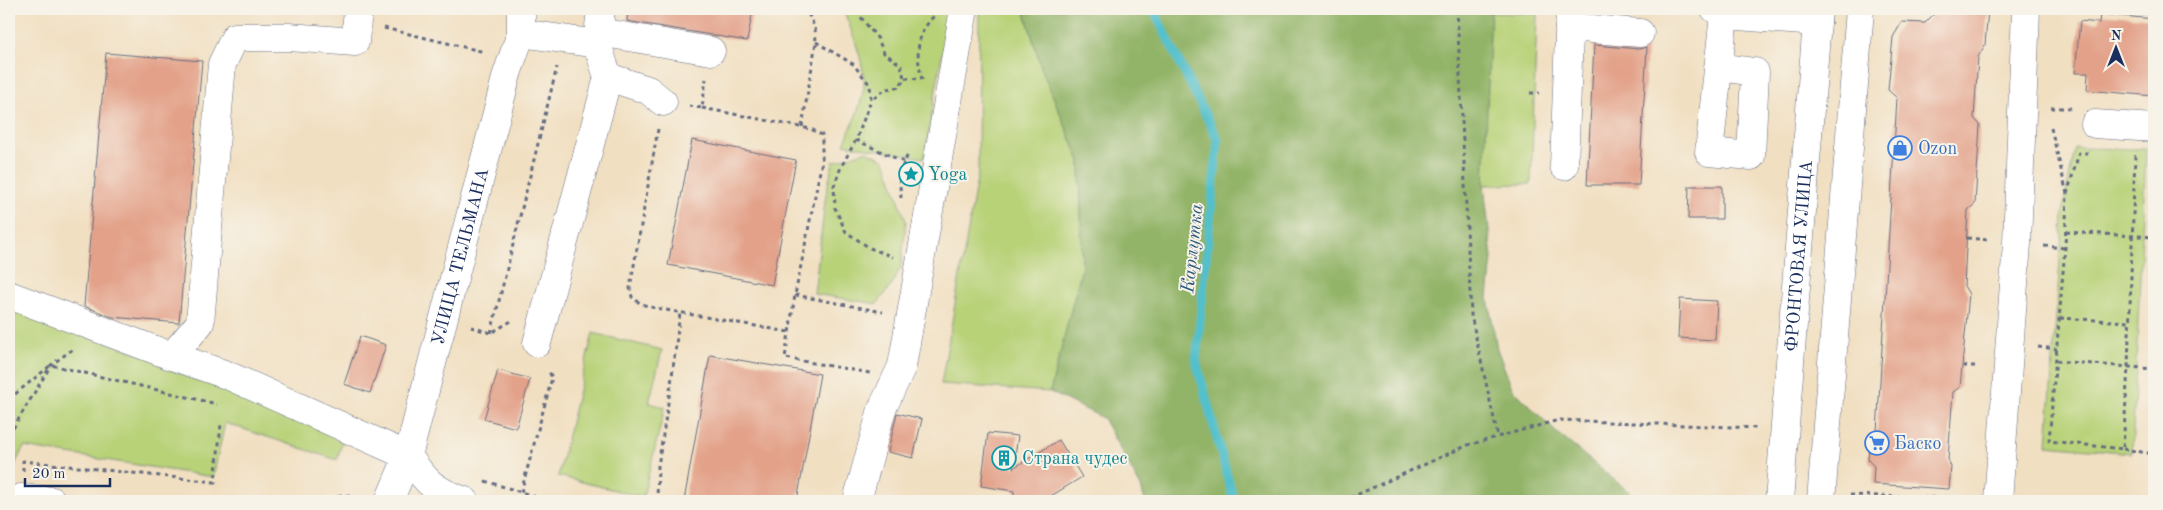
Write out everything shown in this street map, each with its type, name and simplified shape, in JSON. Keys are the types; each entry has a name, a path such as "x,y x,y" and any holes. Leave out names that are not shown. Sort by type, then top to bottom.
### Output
{"street":[{"path":"1833,498 1860,9"},
{"path":"1985,500 2017,243 2026,9"},
{"path":"857,501 882,408 902,366 955,10"},
{"path":"1718,67 1719,12 1818,15"},
{"name":"ФРОНТОВАЯ УЛИЦА","path":"1779,501 1818,15"},
{"path":"172,356 200,323 222,64 235,37 289,37 355,42 357,16"},
{"path":"1564,166 1569,18 1640,33"},
{"path":"521,21 599,28 709,61"},
{"name":"УЛИЦА ТЕЛЬМАНА","path":"389,501 408,456 521,21"},
{"path":"539,335 608,77 599,28"},
{"path":"608,77 648,90 663,102"},
{"path":"2088,116 2154,128"},
{"path":"9,295 228,375 408,456 426,481 446,495 465,501"},
{"path":"21,500 52,501"}],"path":[{"path":"802,127 816,42 815,28 806,9"},
{"path":"1457,9 1471,315 1498,437"},
{"path":"923,87 917,48 925,26 934,16 955,10"},
{"path":"856,11 878,38 884,53 901,65 904,78 900,87 886,89 871,100"},
{"path":"357,16 493,54"},
{"path":"816,42 853,64 870,85 871,100 856,140 841,167 834,186 835,208 846,232 870,248 891,257 901,256"},
{"path":"490,333 559,60"},
{"path":"702,108 709,61"},
{"path":"904,78 921,79"},
{"path":"789,332 680,313 641,304 632,298 630,288 663,102 802,127 822,135 822,161 795,295 785,358 872,373 870,383"},
{"path":"2046,108 2088,116"},
{"path":"2051,127 2067,194"},
{"path":"856,140 904,162"},
{"path":"902,201 899,174 910,150"},
{"path":"2098,154 2079,153 2067,194 2060,318 2049,441 2154,454"},
{"path":"2123,449 2134,237 2136,155 2127,154"},
{"path":"2066,232 2154,237"},
{"path":"795,295 910,317"},
{"path":"657,501 658,466 680,313"},
{"path":"2060,318 2130,322"},
{"path":"443,324 454,322 490,333 513,320 539,335 552,378 521,492"},
{"path":"9,399 100,329"},
{"path":"2056,361 2154,369"},
{"path":"51,365 220,404"},
{"path":"9,435 51,365"},
{"path":"1962,366 1981,366"},
{"path":"1343,501 1468,445 1559,420 1785,429"},
{"path":"21,500 23,461 215,482 221,424"},
{"path":"331,501 341,496 351,496"},
{"path":"1833,498 1985,500"}],"green space":[{"path":"843,9 950,9 924,158 844,144 860,104 864,80 859,54"},
{"path":"979,9 1024,9 1042,70 1080,161 1082,268 1050,392 941,384 978,173"},
{"path":"1024,9 1491,9 1484,185 1492,258 1488,298 1497,349 1512,388 1557,433 1634,496 1637,501 1145,501 1141,487 1103,418 1050,392 1082,268 1080,161 1042,70"},
{"path":"1490,13 1537,14 1531,184 1484,185"},
{"path":"2075,148 2146,149 2132,453 2047,445 2064,203"},
{"path":"867,151 885,160 906,221 901,267 891,286 877,304 814,294 826,194 833,162"},
{"path":"9,306 223,384 343,439 337,460 225,423 213,477 24,447 11,472 9,483"},
{"path":"593,333 662,350 649,403 665,407 643,497 558,476"}],"building":[{"path":"628,9 753,9 747,41 627,21"},
{"path":"1939,9 1988,9 1985,45 1978,57 1974,118 1980,125 1975,204 1968,210 1964,286 1969,294 1960,387 1953,392 1948,459 1951,467 1949,489 1873,484 1874,466 1868,460 1870,435 1877,432 1897,98 1888,90 1893,37 1902,22 1925,23"},
{"path":"2100,14 2154,19 2154,96 2087,90 2088,73 2075,73 2080,21 2099,23"},
{"path":"1594,45 1639,49 1647,47 1639,185 1587,185"},
{"path":"106,53 202,61 179,323 112,317 84,306"},
{"path":"692,140 796,160 772,285 668,265"},
{"path":"1689,186 1722,186 1722,219 1688,219"},
{"path":"1680,299 1717,301 1715,340 1678,338"},
{"path":"360,336 386,345 370,393 344,384"},
{"path":"710,355 820,374 797,501 684,501"},
{"path":"498,370 530,379 516,428 484,419"},
{"path":"897,413 922,419 913,458 888,452"},
{"path":"988,433 1018,436 1013,468 1059,440 1082,477 1051,496 1051,501 1014,501 1014,491 981,486"}],"waterway":[{"name":"Карлутка","path":"1153,9 1218,140 1196,361 1234,501"}],"place":[{"name":"Ozon","path":"1900,148"},
{"name":"Yoga","path":"911,174"},
{"name":"Баско","path":"1877,443"},
{"name":"Страна чудес","path":"1004,458"}]}
